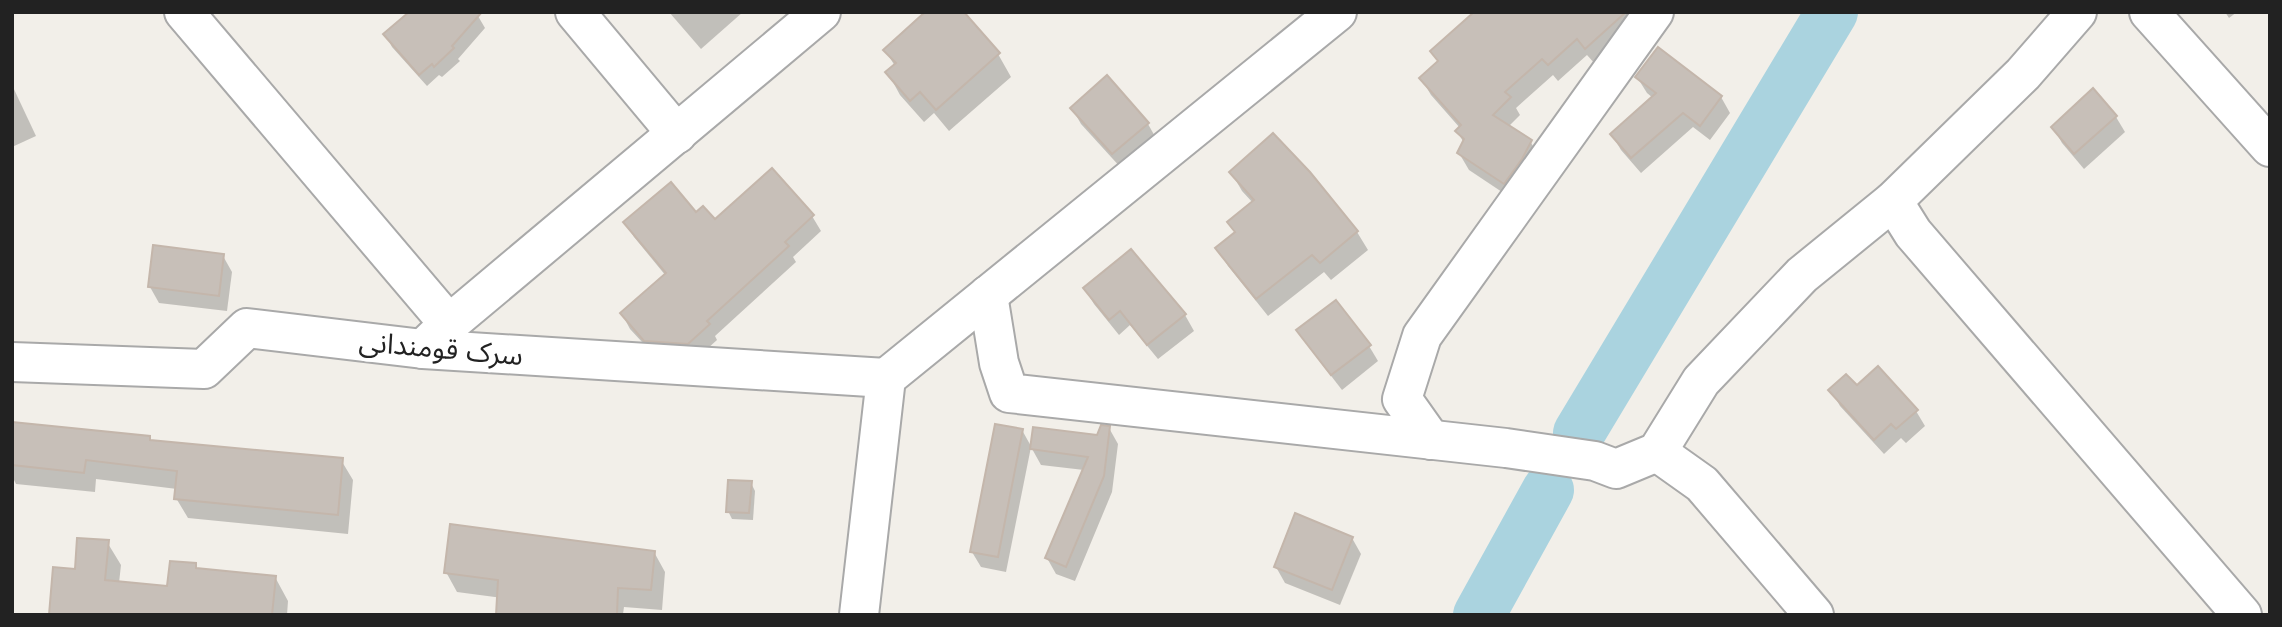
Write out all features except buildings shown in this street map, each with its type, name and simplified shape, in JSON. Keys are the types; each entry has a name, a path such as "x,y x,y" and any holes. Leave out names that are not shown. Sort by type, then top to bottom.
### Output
{"street":[{"path":"184,12 436,337 821,12"},
{"path":"575,12 677,134"},
{"path":"859,615 886,378 1337,12"},
{"path":"1431,440 1402,399 1422,336 1654,12"},
{"path":"988,295 999,363 1009,393 1431,440 1595,461 1616,469 1657,452 1701,381 1802,275 1892,201 2023,74 2077,12"},
{"path":"2149,12 2270,147"},
{"path":"1892,201 1913,233 2242,615"},
{"name":"سرک قومندانی","path":"12,362 204,369 247,328 436,337 886,378"},
{"path":"1657,452 1702,484 1814,615"}],"waterway":[{"path":"1579,433 1832,12"},
{"path":"1479,615 1548,490"}]}
